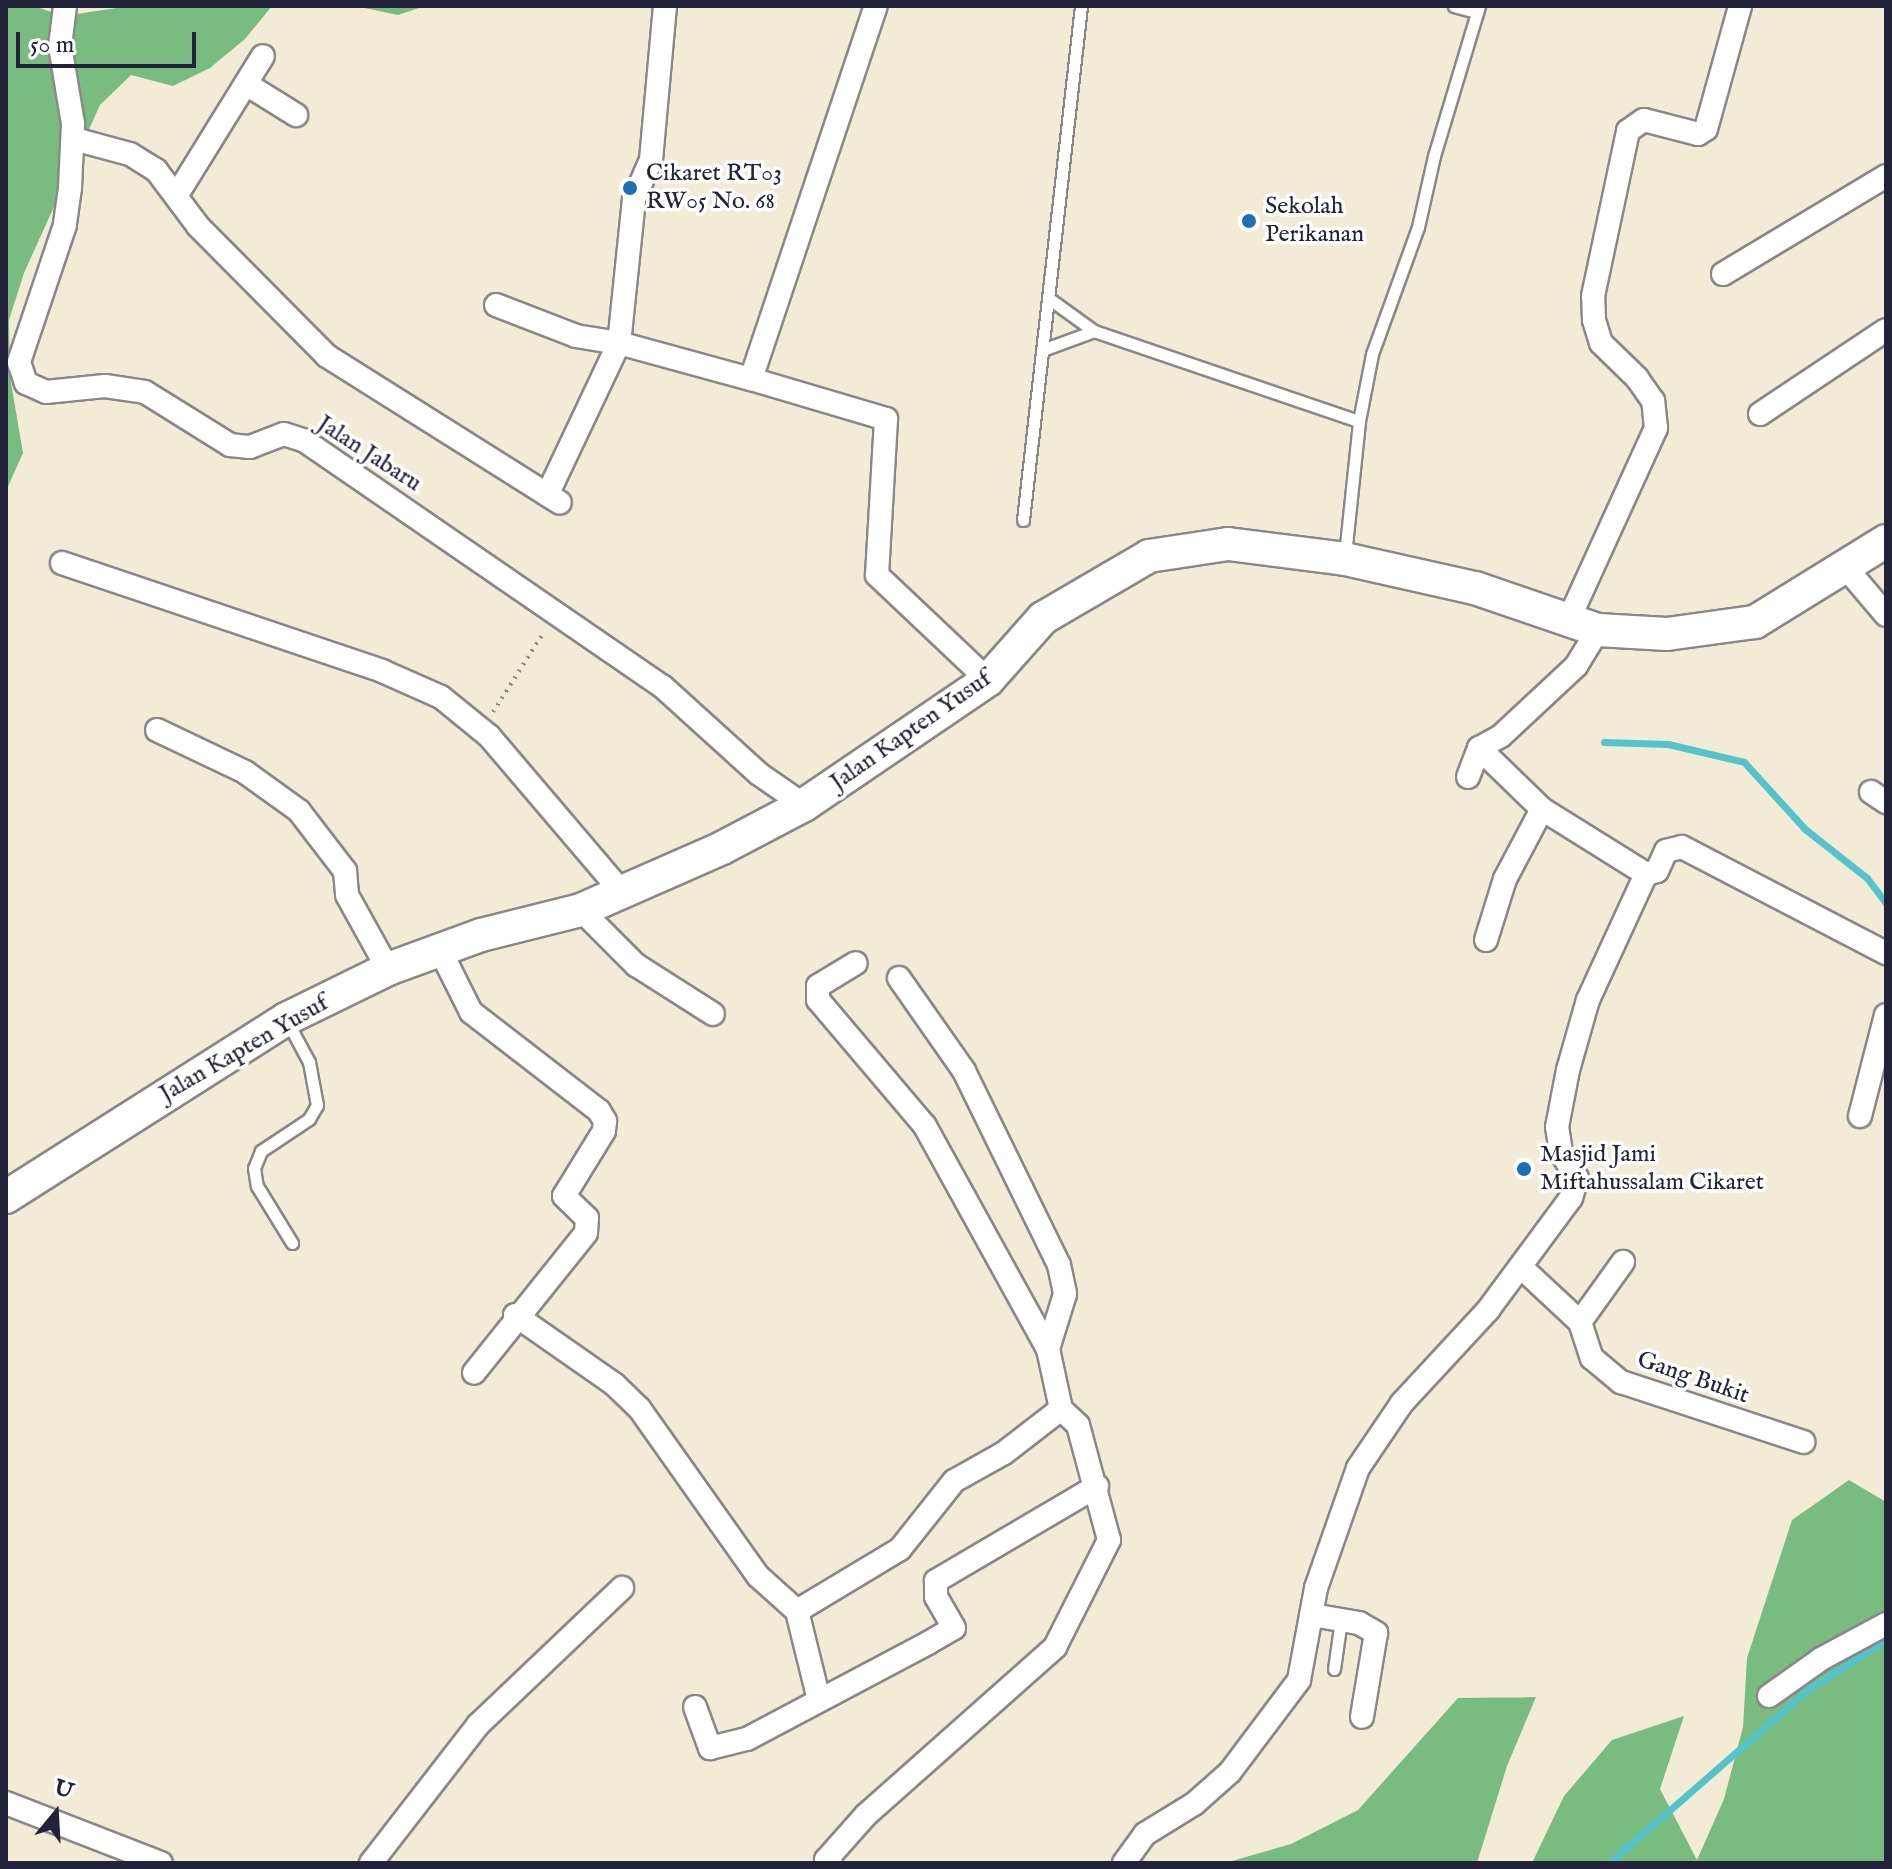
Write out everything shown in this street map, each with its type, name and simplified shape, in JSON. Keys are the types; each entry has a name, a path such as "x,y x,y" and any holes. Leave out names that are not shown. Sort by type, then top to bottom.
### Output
{"main road":[{"name":"Jalan Kapten Yusuf","path":"6,1197 286,1019 388,969 440,950 581,910 804,805 988,680 1043,618 1149,556 1228,544 1345,559 1431,576 1583,625 1712,631 1755,622 1847,569 1886,541"}],"street":[{"name":"Jalan Jabaru","path":"65,6 60,46 74,139 65,225 19,362 26,383 46,392 105,386 145,392 230,445 250,447 284,434 305,441 687,706 759,774 804,805"},
{"path":"74,139 144,161 178,193 208,237 327,356 554,499 619,343 634,199 651,160 665,6"},
{"path":"751,379 876,6"},
{"path":"1468,777 1479,748 1501,736 1576,666 1583,625 1656,428 1653,401 1637,378 1601,343 1594,320 1593,296 1628,131 1644,120 1698,134 1706,129 1740,6"},
{"path":"178,193 263,56"},
{"path":"246,84 296,115"},
{"path":"1723,274 1886,176"},
{"path":"496,305 576,336 619,343 886,419 877,575 988,680"},
{"path":"1760,414 1886,330"},
{"path":"62,563 382,671 441,697 482,730 622,892"},
{"path":"1847,569 1886,615"},
{"path":"157,730 245,772 299,811 345,871 347,895 388,969"},
{"path":"1479,748 1542,809 1646,874 1657,871 1666,851 1682,847 1886,953"},
{"path":"1486,940 1505,879 1542,809"},
{"path":"1124,1863 1145,1834 1220,1782 1258,1735 1304,1669 1312,1615 1328,1546 1358,1468 1402,1403 1522,1268 1575,1189 1577,1178 1561,1152 1557,1127 1568,1070 1588,1000 1646,874"},
{"path":"581,910 636,965 713,1014"},
{"path":"440,950 471,1012 599,1111 605,1121 564,1196 587,1218 586,1233 515,1315 474,1373"},
{"path":"831,1863 826,1860 866,1815 1055,1647 1109,1540 1097,1486 1078,1425 1061,1409 1048,1349 925,1126 818,1000 818,986 856,963"},
{"path":"899,978 964,1071 1059,1265 1065,1294 1048,1349"},
{"path":"1860,1116 1886,1015"},
{"path":"1580,1322 1623,1262"},
{"name":"Gang Bukit","path":"1522,1268 1580,1322 1592,1358 1621,1382 1803,1442"},
{"path":"515,1315 627,1395 758,1576 797,1611 819,1700"},
{"path":"797,1611 900,1549 922,1528 954,1481 1004,1453 1061,1409"},
{"path":"695,1707 710,1748 747,1739 954,1628 936,1597 936,1581 1097,1486"},
{"path":"371,1863 478,1725 622,1588"},
{"path":"1312,1615 1369,1626 1376,1633 1362,1717"},
{"path":"1769,1696 1821,1659 1886,1624"},
{"path":"6,1803 137,1849 161,1863"}],"lane":[{"path":"1023,520 1051,300 1081,6"},
{"path":"1345,559 1359,421 1372,354 1418,227 1434,156 1478,9 1454,6"},
{"path":"1051,300 1094,331 1359,421"},
{"path":"1045,349 1094,331"},
{"path":"286,1019 309,1062 317,1105 309,1119 261,1151 254,1168 257,1186 292,1243"},
{"path":"1334,1669 1341,1620"}],"path":[{"path":"482,730 533,645 559,615"}],"green space":[{"path":"6,6 34,6 63,16 130,6 272,6 245,39 210,68 173,86 131,75 100,105 24,273 9,320 10,377 23,453 6,491"},
{"path":"355,6 425,6 398,15"},
{"path":"1849,1480 1886,1502 1886,1863 1532,1863 1564,1796 1612,1740 1684,1716 1660,1789 1697,1860 1724,1799 1743,1727 1747,1658 1792,1520"},
{"path":"1536,1697 1507,1766 1477,1863 1225,1863 1291,1844 1358,1810 1458,1698"}],"waterway":[{"path":"1604,742 1668,744 1744,762 1805,829 1867,878 1886,903"},
{"path":"1609,1863 1807,1690 1886,1640"}],"place":[{"name":"Cikaret RT03 RW05 No. 68","path":"630,188"},
{"name":"Sekolah Perikanan","path":"1249,221"},
{"name":"Masjid Jami Miftahussalam Cikaret","path":"1524,1169"}]}
